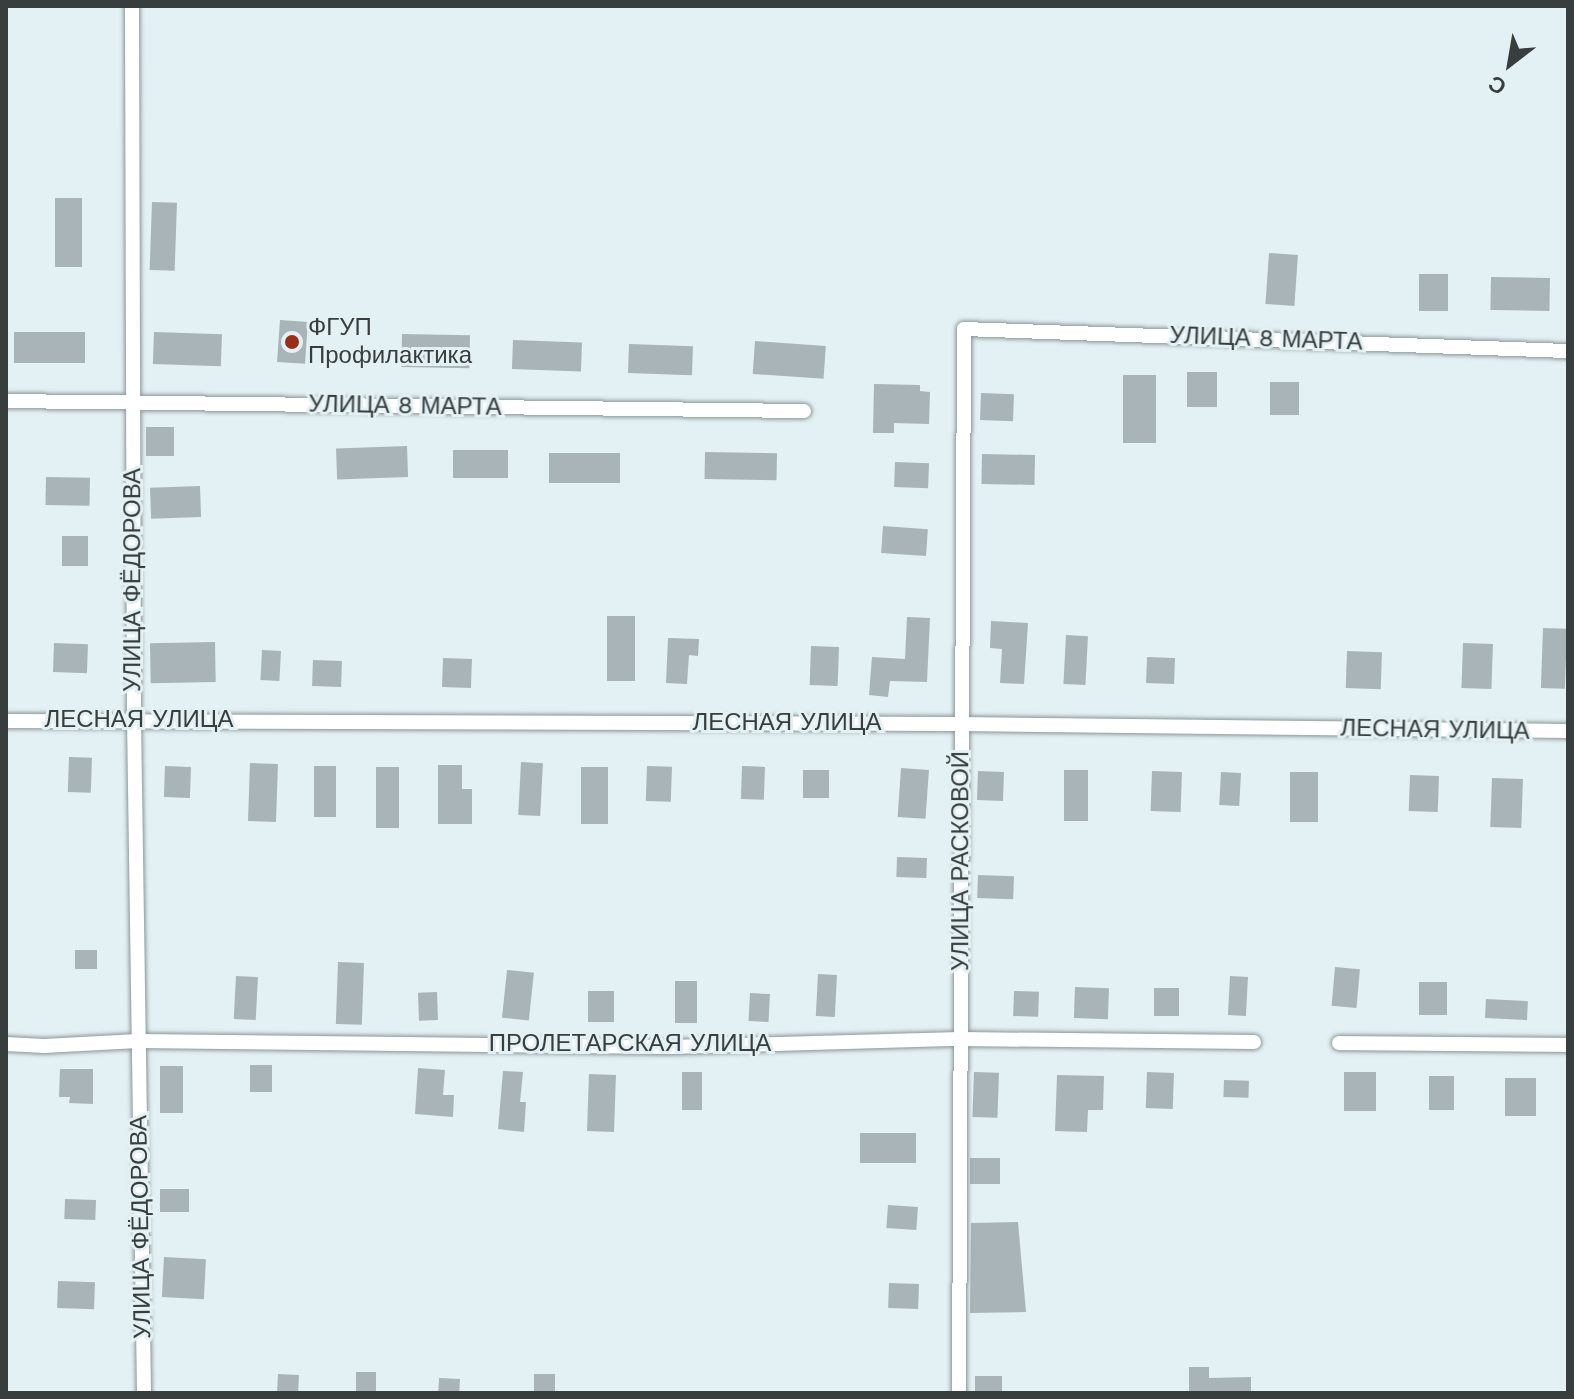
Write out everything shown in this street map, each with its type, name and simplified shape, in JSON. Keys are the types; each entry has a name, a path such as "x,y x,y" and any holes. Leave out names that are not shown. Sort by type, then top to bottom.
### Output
{"street":[{"name":"УЛИЦА ФЁДОРОВА","path":"132,6 134,719 144,1393"},
{"name":"УЛИЦА 8 МАРТА","path":"964,329 1568,351"},
{"name":"УЛИЦА РАСКОВОЙ","path":"959,1393 964,329"},
{"name":"УЛИЦА 8 МАРТА","path":"6,401 804,411"},
{"name":"ЛЕСНАЯ УЛИЦА","path":"6,721 134,719 962,724 1568,731"},
{"name":"ПРОЛЕТАРСКАЯ УЛИЦА","path":"6,1044 138,1041 669,1047 960,1039 1254,1042"},
{"path":"1339,1043 1568,1045"}],"building":[{"path":"55,198 82,198 82,267 55,267"},
{"path":"152,202 177,203 175,271 150,270"},
{"path":"1269,253 1298,255 1294,306 1265,304"},
{"path":"1419,274 1448,274 1448,311 1419,311"},
{"path":"1491,277 1550,278 1549,311 1490,310"},
{"name":"ФГУП Профилактика","path":"280,320 308,322 305,364 277,362"},
{"path":"14,332 85,332 85,363 14,363"},
{"path":"154,332 222,334 221,366 153,364"},
{"path":"402,334 470,335 469,368 401,367"},
{"path":"513,340 582,342 581,371 512,369"},
{"path":"755,341 826,346 824,379 753,374"},
{"path":"629,344 693,346 692,375 628,373"},
{"path":"1187,372 1217,372 1217,407 1187,407"},
{"path":"1123,375 1156,375 1156,443 1123,443"},
{"path":"1270,382 1299,382 1299,415 1270,415"},
{"path":"874,384 920,385 920,391 930,392 929,424 894,423 894,433 873,433"},
{"path":"981,393 1014,394 1013,421 980,420"},
{"path":"146,427 174,427 174,456 146,456"},
{"path":"407,446 408,477 337,479 336,448"},
{"path":"453,450 508,450 508,478 453,478"},
{"path":"705,452 777,453 777,480 705,479"},
{"path":"549,453 620,453 620,483 549,483"},
{"path":"982,454 1035,455 1034,485 981,484"},
{"path":"895,462 929,463 928,488 894,487"},
{"path":"46,477 90,478 90,506 46,505"},
{"path":"200,486 201,517 151,519 150,488"},
{"path":"883,526 928,529 926,556 881,553"},
{"path":"62,536 88,536 88,566 62,566"},
{"path":"607,616 635,616 635,681 607,681"},
{"path":"907,617 930,618 927,682 890,681 888,697 869,695 872,657 905,659"},
{"path":"991,621 1028,623 1024,684 1000,683 1002,649 990,648"},
{"path":"1543,628 1567,629 1565,689 1541,688"},
{"path":"1066,635 1088,636 1085,685 1063,684"},
{"path":"668,638 699,639 698,656 689,655 687,684 666,683"},
{"path":"215,642 216,682 151,683 150,643"},
{"path":"54,643 88,644 87,673 53,672"},
{"path":"1463,643 1493,644 1491,689 1461,688"},
{"path":"811,646 839,647 838,686 810,685"},
{"path":"262,650 281,651 279,681 260,680"},
{"path":"1347,651 1382,652 1381,689 1346,688"},
{"path":"1147,657 1175,658 1174,684 1146,683"},
{"path":"443,658 472,659 471,688 442,687"},
{"path":"313,660 342,661 341,687 312,686"},
{"path":"69,757 92,758 91,793 68,792"},
{"path":"521,762 543,763 540,816 518,815"},
{"path":"250,763 278,764 276,822 248,821"},
{"path":"438,765 462,765 462,789 472,789 472,824 438,824"},
{"path":"165,766 191,767 190,798 164,797"},
{"path":"314,766 336,766 336,817 314,817"},
{"path":"647,766 672,767 671,802 646,801"},
{"path":"742,766 765,767 764,800 741,799"},
{"path":"376,767 399,767 399,828 376,828"},
{"path":"581,767 608,767 608,824 581,824"},
{"path":"901,768 929,770 926,819 898,817"},
{"path":"803,770 829,770 829,798 803,798"},
{"path":"1064,770 1088,770 1088,821 1064,821"},
{"path":"978,771 1004,772 1003,801 977,800"},
{"path":"1152,771 1182,772 1181,812 1151,811"},
{"path":"1221,772 1241,773 1239,806 1219,805"},
{"path":"1290,772 1318,772 1318,822 1290,822"},
{"path":"1410,775 1439,776 1438,812 1409,811"},
{"path":"1492,778 1523,779 1521,828 1490,827"},
{"path":"897,857 927,858 926,878 896,877"},
{"path":"978,875 1014,876 1013,899 977,898"},
{"path":"75,950 97,950 97,969 75,969"},
{"path":"338,962 364,963 362,1025 336,1024"},
{"path":"1335,967 1360,969 1357,1008 1332,1006"},
{"path":"507,970 534,973 529,1021 502,1018"},
{"path":"818,974 837,975 835,1017 816,1016"},
{"path":"236,976 258,977 256,1020 234,1019"},
{"path":"1230,976 1248,977 1246,1016 1228,1015"},
{"path":"675,981 697,981 697,1023 675,1023"},
{"path":"1419,982 1447,982 1447,1015 1419,1015"},
{"path":"1075,987 1109,988 1108,1019 1074,1018"},
{"path":"1154,988 1179,988 1179,1016 1154,1016"},
{"path":"588,991 614,991 614,1022 588,1022"},
{"path":"1014,991 1039,992 1038,1017 1013,1016"},
{"path":"437,992 438,1020 419,1021 418,993"},
{"path":"750,993 770,994 769,1022 749,1021"},
{"path":"1486,999 1528,1001 1527,1020 1485,1018"},
{"path":"250,1065 272,1065 272,1092 250,1092"},
{"path":"160,1066 183,1066 183,1113 160,1113"},
{"path":"418,1068 445,1070 443,1095 454,1095 453,1117 415,1114"},
{"path":"60,1069 93,1069 93,1104 69,1103 70,1097 59,1097"},
{"path":"503,1071 523,1072 520,1102 526,1102 524,1132 498,1129"},
{"path":"682,1072 702,1072 702,1110 682,1110"},
{"path":"974,1072 999,1073 997,1118 972,1117"},
{"path":"1147,1072 1174,1073 1173,1109 1146,1108"},
{"path":"1344,1072 1376,1072 1376,1111 1344,1111"},
{"path":"589,1074 616,1075 614,1132 587,1131"},
{"path":"1057,1075 1104,1076 1103,1110 1088,1110 1087,1132 1055,1131"},
{"path":"1429,1076 1454,1076 1454,1110 1429,1110"},
{"path":"1505,1078 1536,1078 1536,1116 1505,1116"},
{"path":"1224,1080 1249,1081 1248,1098 1223,1097"},
{"path":"860,1133 916,1133 916,1163 860,1163"},
{"path":"970,1158 1000,1158 1000,1184 970,1184"},
{"path":"160,1189 189,1189 189,1212 160,1212"},
{"path":"65,1199 96,1200 95,1220 64,1219"},
{"path":"888,1205 918,1207 916,1230 886,1228"},
{"path":"1018,1222 1026,1312 970,1313 971,1223"},
{"path":"164,1257 206,1259 204,1299 162,1297"},
{"path":"58,1281 95,1282 94,1309 57,1308"},
{"path":"889,1283 919,1284 918,1309 888,1308"},
{"path":"1189,1367 1209,1367 1209,1378 1251,1377 1251,1393 1189,1393"},
{"path":"356,1372 376,1372 376,1393 356,1393"},
{"path":"278,1374 299,1375 298,1393 277,1393"},
{"path":"534,1374 555,1374 555,1393 534,1393"},
{"path":"975,1376 1002,1376 1002,1393 975,1393"},
{"path":"439,1378 460,1379 459,1393 438,1393"}],"place":[{"name":"ФГУП Профилактика","path":"292,342"}]}
